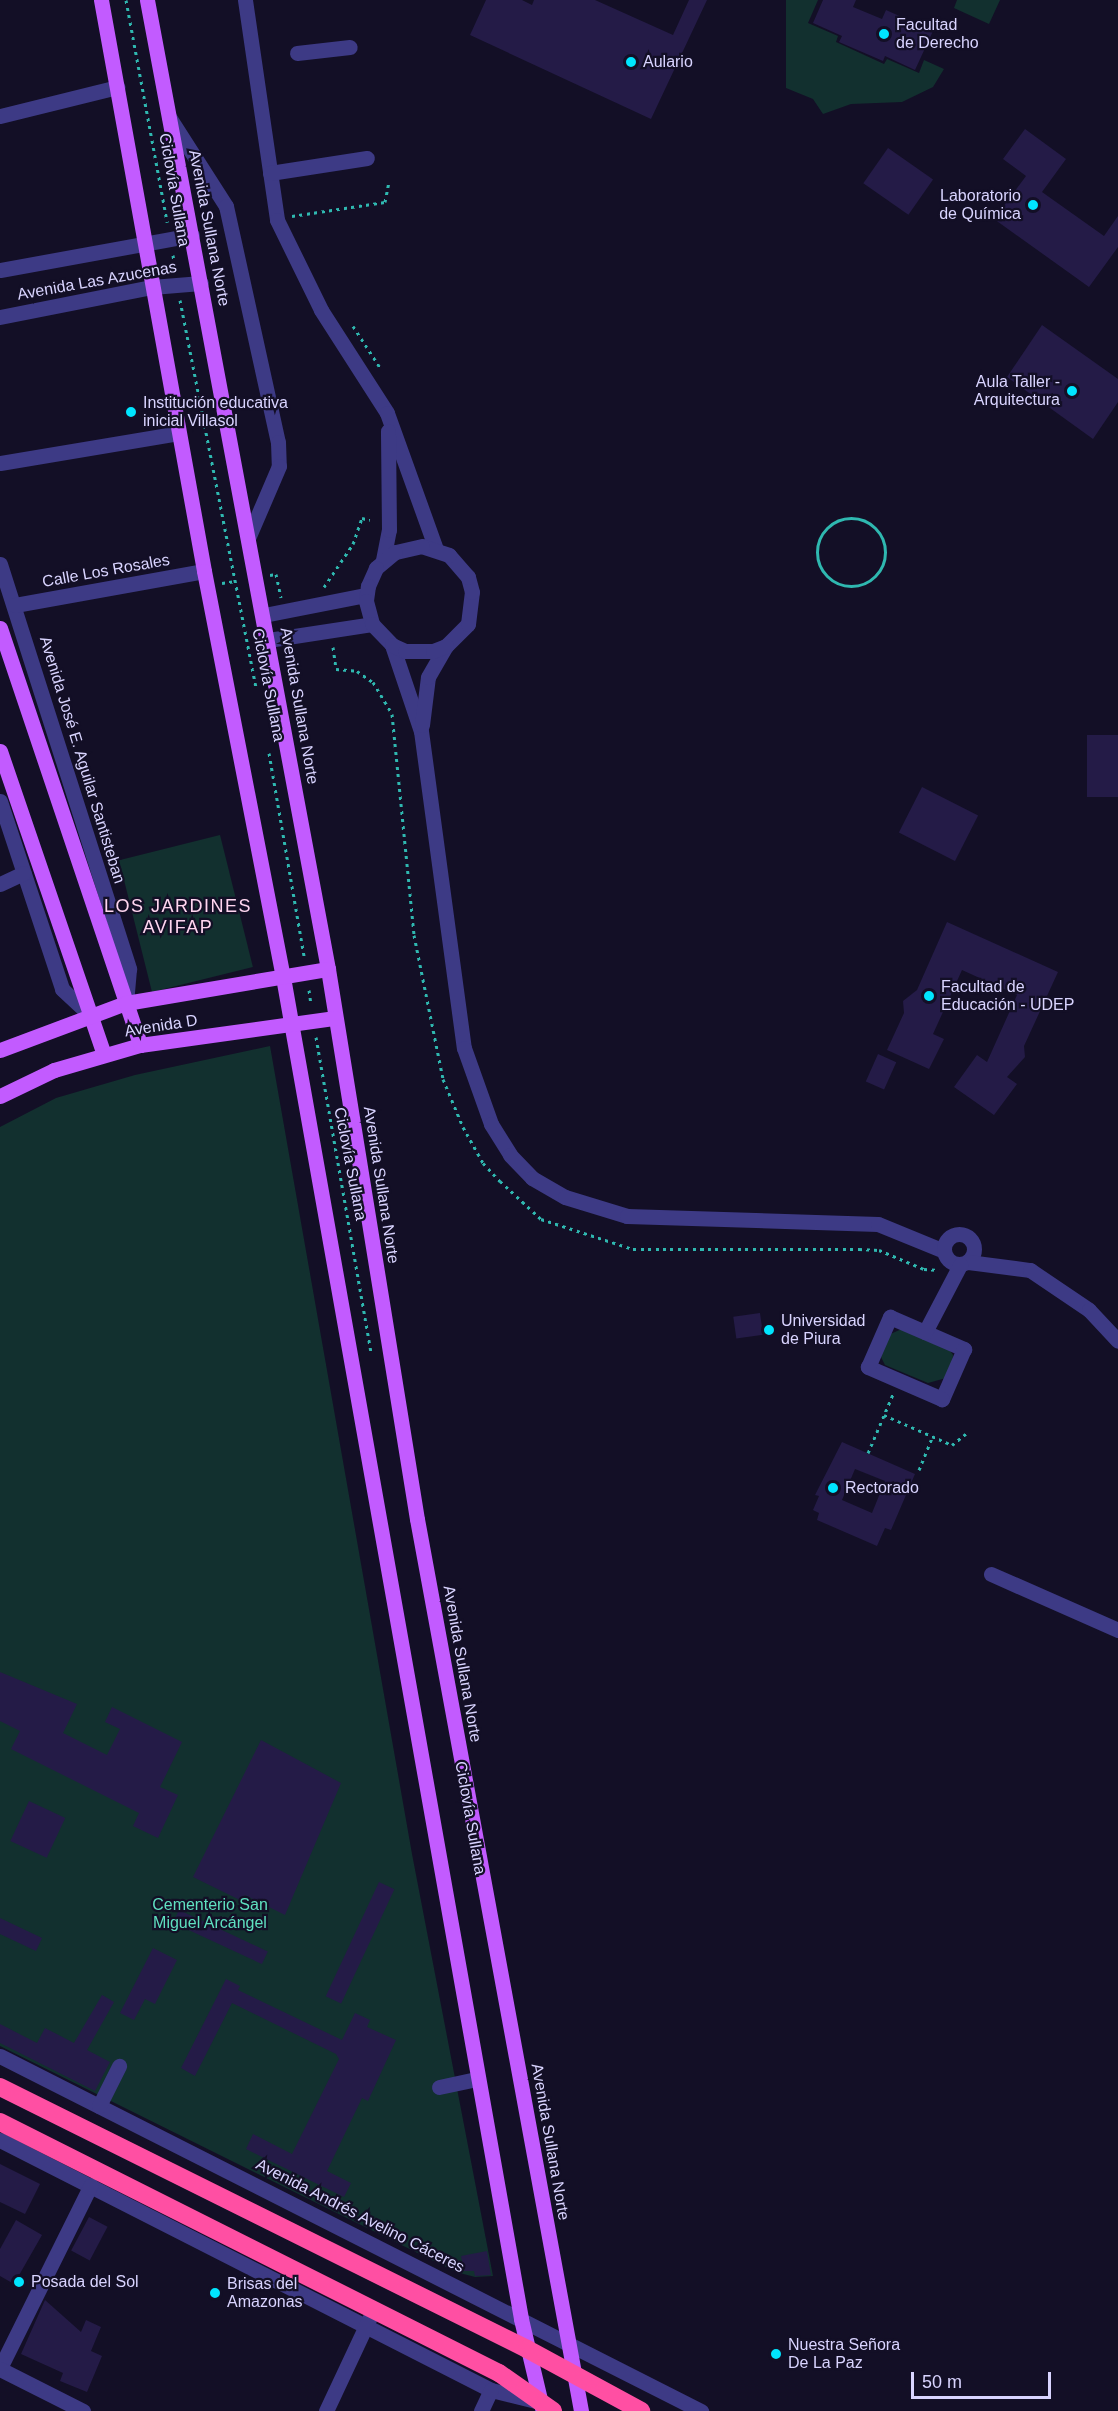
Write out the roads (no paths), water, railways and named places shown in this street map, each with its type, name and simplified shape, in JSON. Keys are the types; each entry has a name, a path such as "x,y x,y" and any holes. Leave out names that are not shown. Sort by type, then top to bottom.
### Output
{"highway":[{"path":"0,2087 527,2349 641,2411"},
{"path":"0,2122 374,2308 499,2373 546,2408"}],"main road":[{"path":"101,0 204,571 283,977 521,2319 527,2349 546,2408"},
{"name":"Avenida Sullana Norte","path":"147,0 264,615 328,969 417,1519 581,2411"},
{"name":"Avenida José E. Aguilar Santisteban","path":"0,628 140,1045"},
{"path":"0,752 88,1014 104,1054"},
{"name":"Avenida D","path":"0,1050 88,1014 126,1003 328,969"},
{"name":"Avenida D","path":"0,1096 54,1070 140,1045 335,1018"}],"street":[{"path":"245,0 277,219 321,310 387,412 436,549"},
{"path":"297,53 351,47"},
{"path":"0,116 117,87"},
{"path":"169,117 226,206 278,442 279,466 249,536"},
{"path":"270,173 367,158"},
{"name":"Avenida Las Azucenas","path":"0,270 192,235"},
{"name":"Avenida Las Azucenas","path":"0,317 153,287 201,282"},
{"path":"387,412 391,480 389,530 383,560 371,576 366,595 372,624 392,645 421,731 464,1048 491,1124 510,1155 532,1178 594,1209 627,1216 878,1224 910,1235 953,1261 1030,1270 1089,1310 1118,1341"},
{"path":"0,463 179,433"},
{"path":"383,560 408,547 436,549 460,565 472,592 468,624 446,646 428,677 421,731"},
{"name":"Avenida José E. Aguilar Santisteban","path":"0,564 15,605 129,969 126,1003"},
{"name":"Calle Los Rosales","path":"15,605 204,571"},
{"path":"264,615 366,595"},
{"path":"268,640 372,624"},
{"path":"392,645 419,653 446,646"},
{"path":"0,801 62,989 88,1014"},
{"path":"0,884 24,873"},
{"path":"910,1235 955,1235 972,1241 993,1264"},
{"path":"925,1332 946,1289 953,1261 947,1241 955,1235"},
{"path":"953,1261 974,1252 972,1241"},
{"path":"890,1317 925,1332 964,1349 942,1399 868,1367 890,1317"},
{"path":"991,1574 1118,1630"},
{"name":"Avenida Andrés Avelino Cáceres","path":"0,2056 701,2411"},
{"path":"99,2106 119,2066"},
{"path":"439,2087 478,2079"},
{"path":"0,2140 491,2390 546,2408"},
{"path":"83,2411 0,2368 91,2185"},
{"path":"326,2411 374,2308"},
{"path":"481,2411 491,2390"}],"place":[{"name":"Facultad de Derecho","path":"884,34"},
{"name":"Aulario","path":"631,62"},
{"name":"Laboratorio de Química","path":"1033,205"},
{"name":"Aula Taller - Arquitectura","path":"1072,391"},
{"name":"Institución educativa inicial Villasol","path":"131,412"},
{"name":"Facultad de Educación - UDEP","path":"929,996"},
{"name":"Universidad de Piura","path":"769,1330"},
{"name":"Rectorado","path":"833,1488"},
{"name":"Posada del Sol","path":"19,2282"},
{"name":"Brisas del Amazonas","path":"215,2293"},
{"name":"Nuestra Señora De La Paz","path":"776,2354"}],"district":[{"name":"LOS JARDINES AVIFAP","path":"178,917"}],"park label":[{"name":"Cementerio San Miguel Arcángel","path":"210,1914"}]}
